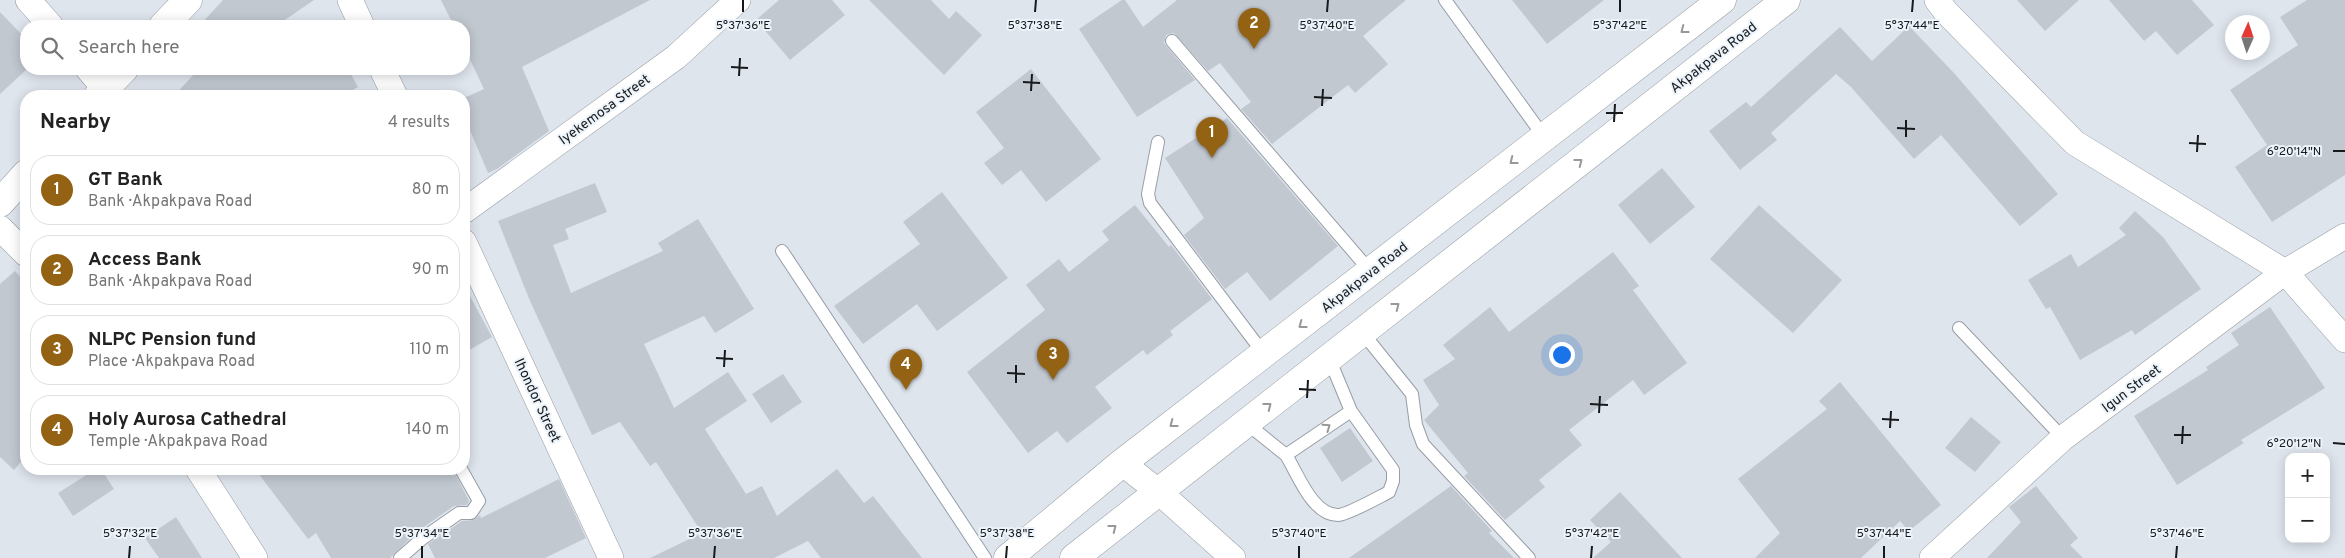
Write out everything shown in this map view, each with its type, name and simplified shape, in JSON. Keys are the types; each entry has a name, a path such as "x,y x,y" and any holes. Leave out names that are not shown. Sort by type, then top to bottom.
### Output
{"main road":[{"path":"169,20 188,0"},
{"name":"Akpakpava Road","path":"1008,558 1122,463 1722,0"},
{"name":"Akpakpava Road","path":"1074,558 1786,0"},
{"path":"97,85 114,75"},
{"path":"0,203 20,181"}],"street":[{"path":"28,0 46,20"},
{"path":"350,0 359,20"},
{"name":"Iyekemosa Street","path":"470,207 676,57 738,0"},
{"path":"1937,0 1946,12 2075,142 2285,272 2345,340"},
{"path":"385,75 392,90"},
{"path":"0,228 20,248"},
{"name":"Igun Street","path":"1932,558 2063,438 2285,272 2345,236"},
{"name":"Ihondor Street","path":"470,255 611,558"},
{"path":"1122,463 1159,492 1233,558"},
{"path":"202,475 255,558"}],"lane":[{"path":"1445,0 1544,137"},
{"path":"1172,41 1371,272"},
{"path":"1158,142 1148,194 1150,204 1264,354"},
{"path":"782,251 985,558"},
{"path":"1959,328 2063,438"},
{"path":"1362,332 1412,394 1416,425 1423,444 1530,558"},
{"path":"1246,423 1286,455 1315,504 1328,513 1340,515 1389,492 1393,481 1393,470 1351,411 1329,358"},
{"path":"1286,455 1351,411"},
{"path":"400,558 423,538 459,513 471,513 479,501 464,475"}],"building":[{"path":"223,0 314,0 285,20 205,20"},
{"path":"441,0 650,0 522,67 549,131 497,169 488,173 470,130 470,95 484,89 470,60 470,20 451,20"},
{"path":"779,0 832,0 845,15 790,60 756,20"},
{"path":"869,0 931,0 949,19 956,11 982,35 944,75"},
{"path":"1122,0 1125,0 1143,27 1177,0 1406,0 1363,36 1388,64 1355,93 1348,85 1272,144 1241,109 1251,102 1220,63 1208,71 1174,33 1166,35 1164,43 1195,80 1137,117 1079,29"},
{"path":"1512,0 1604,0 1547,44"},
{"path":"2017,0 2079,0 2045,31"},
{"path":"2109,0 2192,0 2214,25 2177,55 2156,31 2144,41"},
{"path":"2307,0 2345,0 2345,175 2272,222 2235,167 2267,145 2230,90 2298,45 2280,17"},
{"path":"0,12 20,33 21,75 0,94"},
{"path":"1909,26 1954,73 2058,194 2020,226 1941,135 1914,159 1851,87 1836,74 1771,133 1777,140 1740,170 1709,131 1746,102 1751,107 1840,27 1872,61"},
{"path":"1031,69 1101,159 1046,202 1021,170 1002,185 984,163 1004,148 976,112"},
{"path":"193,75 351,75 358,87 353,90 179,90"},
{"path":"1227,118 1338,246 1270,301 1247,272 1225,289 1184,235 1204,218 1165,158"},
{"path":"1662,168 1695,207 1650,244 1618,205"},
{"path":"595,183 607,212 565,229 569,239 553,245 571,293 663,251 658,243 698,219 754,309 715,333 704,316 644,344 674,408 728,372 747,401 705,429 746,494 762,486 777,516 837,469 864,503 873,496 922,558 821,558 808,541 774,558 650,558 702,533 656,462 650,466 620,422 592,435 530,301 498,221"},
{"path":"942,192 1008,278 937,331 917,304 863,344 834,306 920,244 903,222"},
{"path":"1135,205 1169,247 1171,245 1212,299 1170,331 1173,335 1147,355 1143,350 1095,387 1112,408 1067,443 1057,431 1028,453 967,372 1045,310 1026,285 1059,259 1069,272 1109,240 1102,231"},
{"path":"1759,205 1842,280 1793,333 1710,259"},
{"path":"2135,211 2163,237 2201,289 2135,335 2132,330 2080,360 2050,307 2046,309 2028,280 2071,254 2078,267 2126,235 2119,228"},
{"path":"1613,252 1639,286 1633,290 1687,363 1644,395 1633,380 1569,430 1582,445 1539,480 1545,487 1505,520 1464,476 1468,473 1424,420 1439,405 1423,380 1455,359 1443,345 1490,307 1509,332"},
{"path":"15,271 20,276 20,463 14,470 0,457 0,284"},
{"path":"470,296 492,337 470,350"},
{"path":"2270,307 2325,388 2241,440 2244,443 2177,485 2134,416 2208,370 2206,367 2239,345 2231,333"},
{"path":"783,374 802,402 771,423 752,394"},
{"path":"1840,382 1941,505 1909,531 1900,521 1861,558 1755,558 1780,533 1738,479 1827,409 1819,401"},
{"path":"1971,417 2001,442 1975,472 1945,448"},
{"path":"1350,428 1373,461 1342,482 1320,448"},
{"path":"86,475 105,475 114,489 73,516 58,493"},
{"path":"260,475 456,475 469,501 467,505 454,506 418,531 390,558 331,558 316,533 308,539"},
{"path":"559,479 586,538 545,558 435,558 428,544 462,521 474,520 480,515 481,518"},
{"path":"1451,486 1492,531 1489,533 1514,558 1349,558"},
{"path":"2036,486 2078,538 2070,545 2083,558 1987,558 2021,522 2009,507"},
{"path":"1620,492 1682,558 1593,558 1611,542 1590,520"},
{"path":"176,517 202,558 159,558 145,538"}],"place":[{"name":"Access Bank","path":"1254,49"},
{"name":"GT Bank","path":"1212,158"},
{"name":"NLPC Pension fund","path":"1053,380"},
{"name":"Holy Aurosa Cathedral","path":"906,390"}]}
